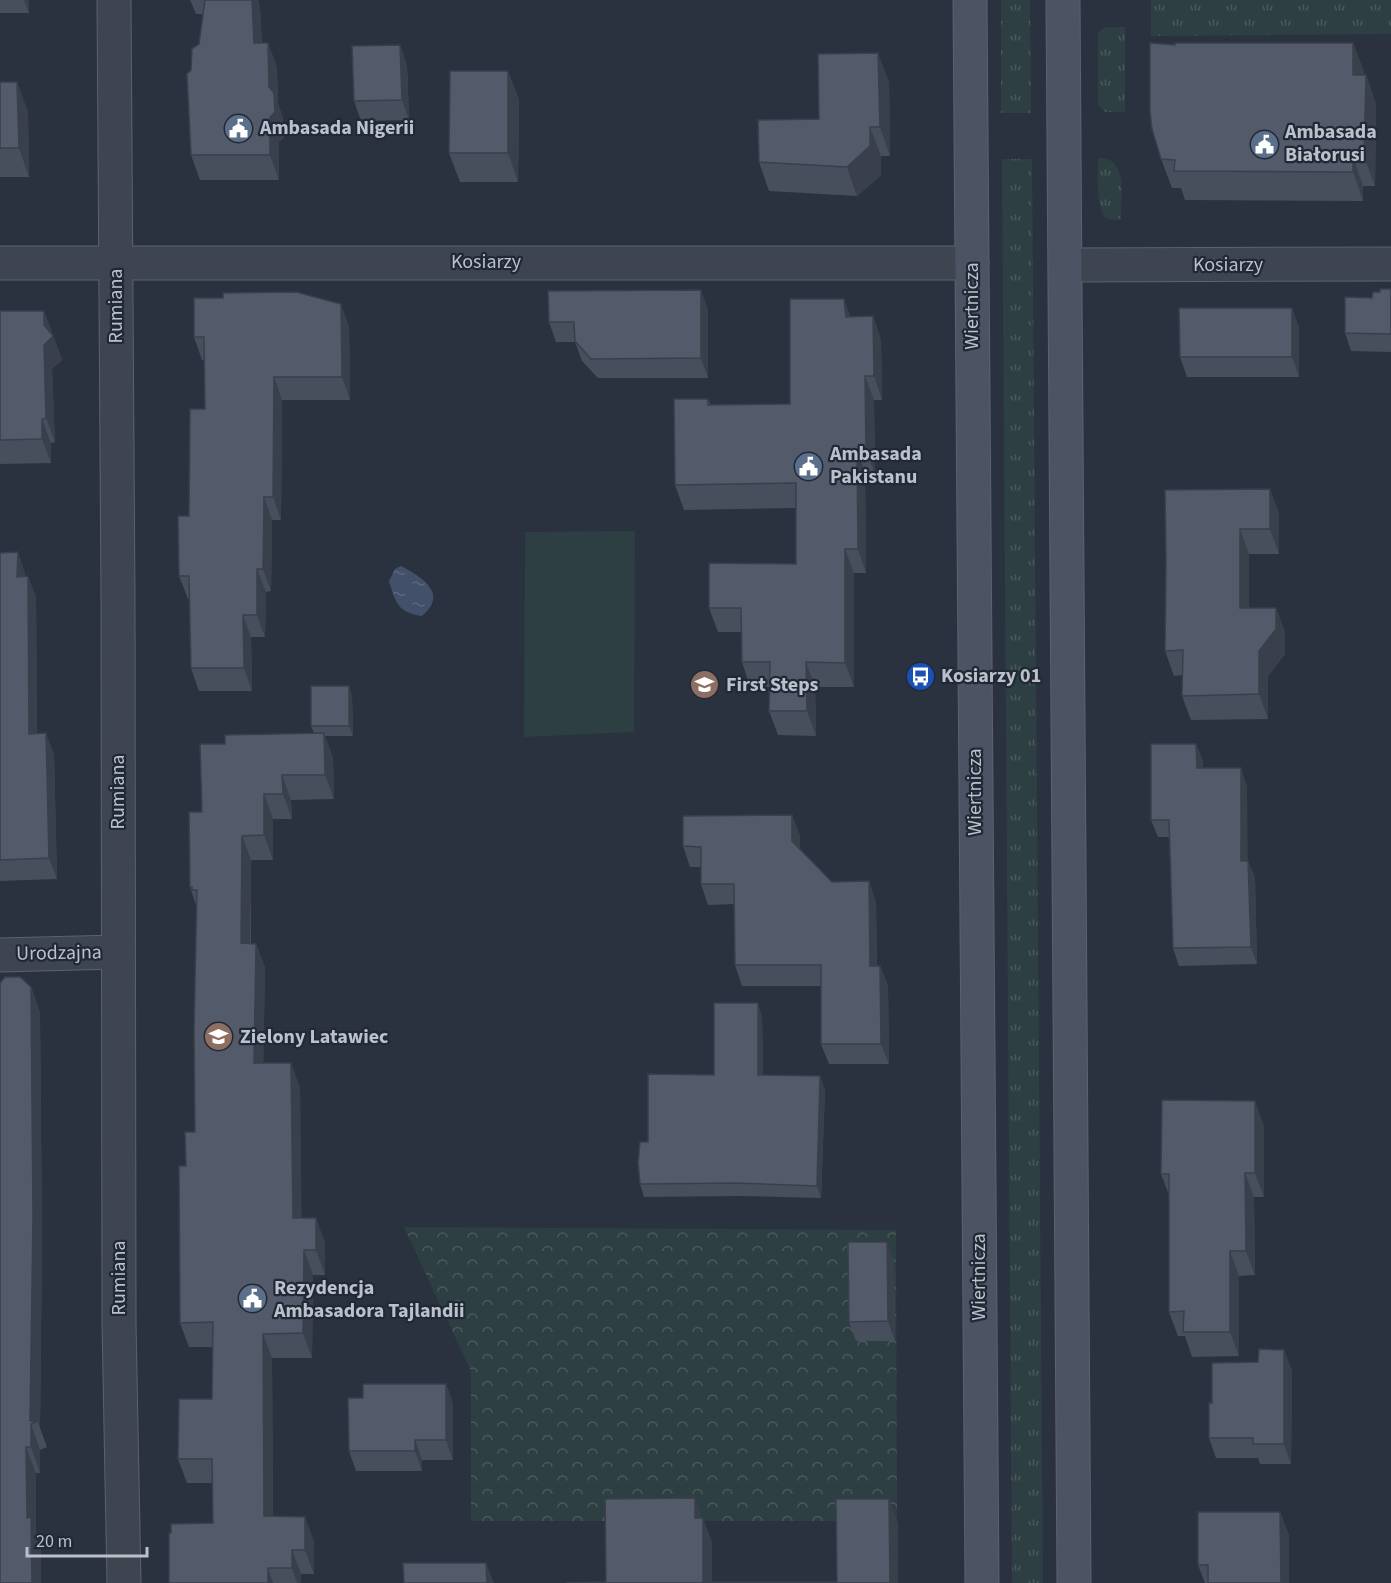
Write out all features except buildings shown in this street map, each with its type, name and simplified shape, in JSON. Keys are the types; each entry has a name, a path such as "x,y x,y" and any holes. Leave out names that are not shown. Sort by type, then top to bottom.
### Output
{"main road":[{"name":"Wiertnicza","path":"970,0 982,1583"},
{"path":"1063,0 1074,1583"}],"street":[{"name":"Rumiana","path":"114,0 119,1322 123,1583"},
{"name":"Kosiarzy","path":"0,263 972,263"},
{"name":"Kosiarzy","path":"1066,265 1391,264"},
{"name":"Urodzajna","path":"0,955 117,952"}],"green space":[{"path":"1001,0 1030,0 1031,113 1001,113"},
{"path":"1151,0 1391,0 1391,34 1151,36"},
{"path":"1105,27 1125,27 1125,112 1105,112 1098,105 1098,33"},
{"path":"1098,158 1108,159 1119,171 1122,190 1121,219 1105,218 1102,211 1098,189"},
{"path":"1002,159 1032,159 1043,1583 1012,1583"},
{"path":"635,531 634,732 524,737 525,532"},
{"path":"404,1227 896,1230 897,1521 471,1521 471,1371"}],"water":[{"path":"401,566 417,575 433,593 430,608 422,616 402,609 394,595 389,581 395,569"}],"place":[{"name":"Ambasada Nigerii","path":"239,128"},
{"name":"Ambasada Białorusi","path":"1264,144"},
{"name":"Ambasada Pakistanu","path":"809,466"},
{"name":"Kosiarzy 01","path":"920,676"},
{"name":"First Steps","path":"705,685"},
{"name":"Zielony Latawiec","path":"219,1037"},
{"name":"Rezydencja Ambasadora Tajlandii","path":"253,1299"}]}
